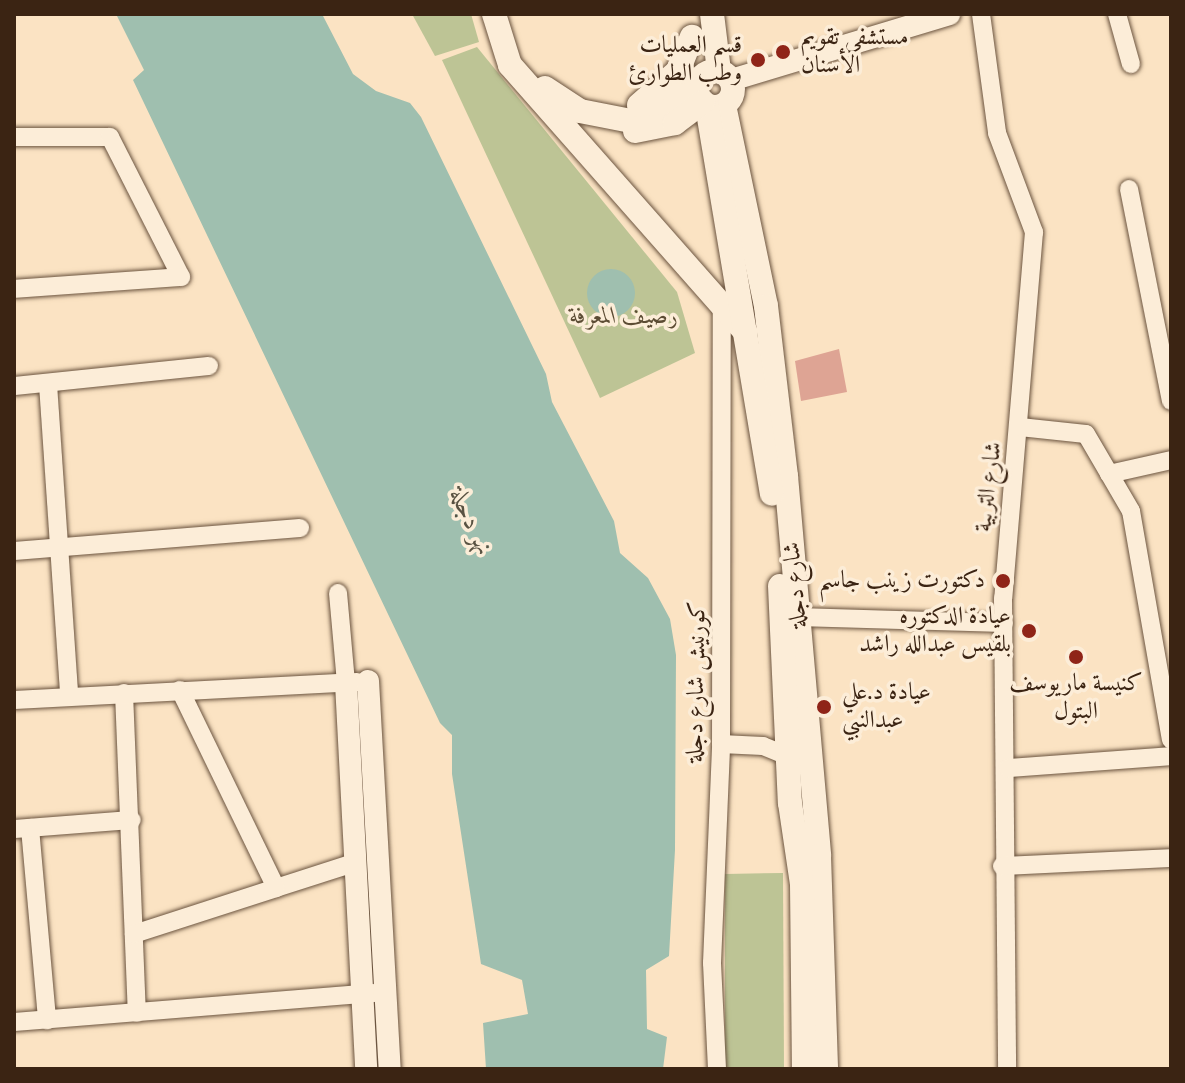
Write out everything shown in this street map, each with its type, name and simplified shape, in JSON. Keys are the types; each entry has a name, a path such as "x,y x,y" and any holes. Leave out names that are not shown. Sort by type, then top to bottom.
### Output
{"main road":[{"path":"494,14 510,65 573,120 633,131 675,123 711,90"},
{"path":"503,14 520,63 550,102 720,297 750,340"},
{"name":"شارع دجلة","path":"712,14 711,90 777,523 788,756 802,884 804,1069"},
{"path":"603,117 634,108 663,88 691,25"},
{"name":"شارع دجلة","path":"691,25 711,90 766,306 819,856 826,1069"},
{"path":"550,102 603,117 645,118 711,90"}],"street":[{"path":"711,90 949,14"},
{"name":"شارع التربية","path":"981,14 997,133 1034,232 1004,623 1008,768 1002,866 1007,1069"},
{"path":"1117,14 1131,64"},
{"path":"14,137 110,137 181,277 14,289"},
{"path":"1129,189 1171,401"},
{"name":"كورنيش شارع دجلة","path":"717,1069 712,963 721,744 725,321 720,297"},
{"path":"14,386 209,366"},
{"path":"48,384 69,696"},
{"path":"1020,427 1086,434 1131,511 1171,740"},
{"path":"1109,474 1171,460"},
{"path":"14,551 300,528"},
{"path":"338,593 357,682 386,992 390,1069"},
{"path":"798,617 1004,623"},
{"path":"14,700 357,682"},
{"path":"357,682 354,863 366,1069"},
{"path":"180,690 276,888"},
{"path":"124,693 132,820 137,1013"},
{"path":"721,744 763,746 788,756"},
{"path":"1008,768 1171,756"},
{"path":"47,1020 22,829 132,820"},
{"path":"1002,866 1171,858"},
{"path":"134,934 354,863"},
{"path":"14,1022 386,992"}],"green space":[{"path":"412,14 471,14 479,42 435,56"},
{"name":"رصيف المعرفة","path":"477,47 677,292 695,353 600,398 442,60"},
{"path":"783,873 784,1069 725,1069 725,874"}],"water":[{"name":"نهر دجلة","path":"116,14 322,14 353,74 376,91 410,103 421,117 546,374 552,402 614,521 620,553 648,578 670,619 676,655 675,850 669,956 646,970 647,1029 667,1037 663,1069 486,1069 483,1023 528,1014 522,980 481,964 452,774 452,735 440,723 133,80 144,70"},
{"path":"611,269 628,276 635,293 628,310 611,317 594,310 587,293 594,276"}],"building":[{"path":"839,349 847,392 801,401 795,361"}],"place":[{"name":"مستشفى تقويم الأسنان","path":"783,52"},
{"name":"قسم العمليات وطب الطوارئ","path":"758,60"},
{"name":"دكتورت زينب جاسم","path":"1003,581"},
{"name":"عيادة الدكتوره بلقيس عبدالله راشد","path":"1029,631"},
{"name":"كنيسة ماريوسف البتول","path":"1076,657"},
{"name":"عيادة د.علي عبدالنبي","path":"824,707"}]}
